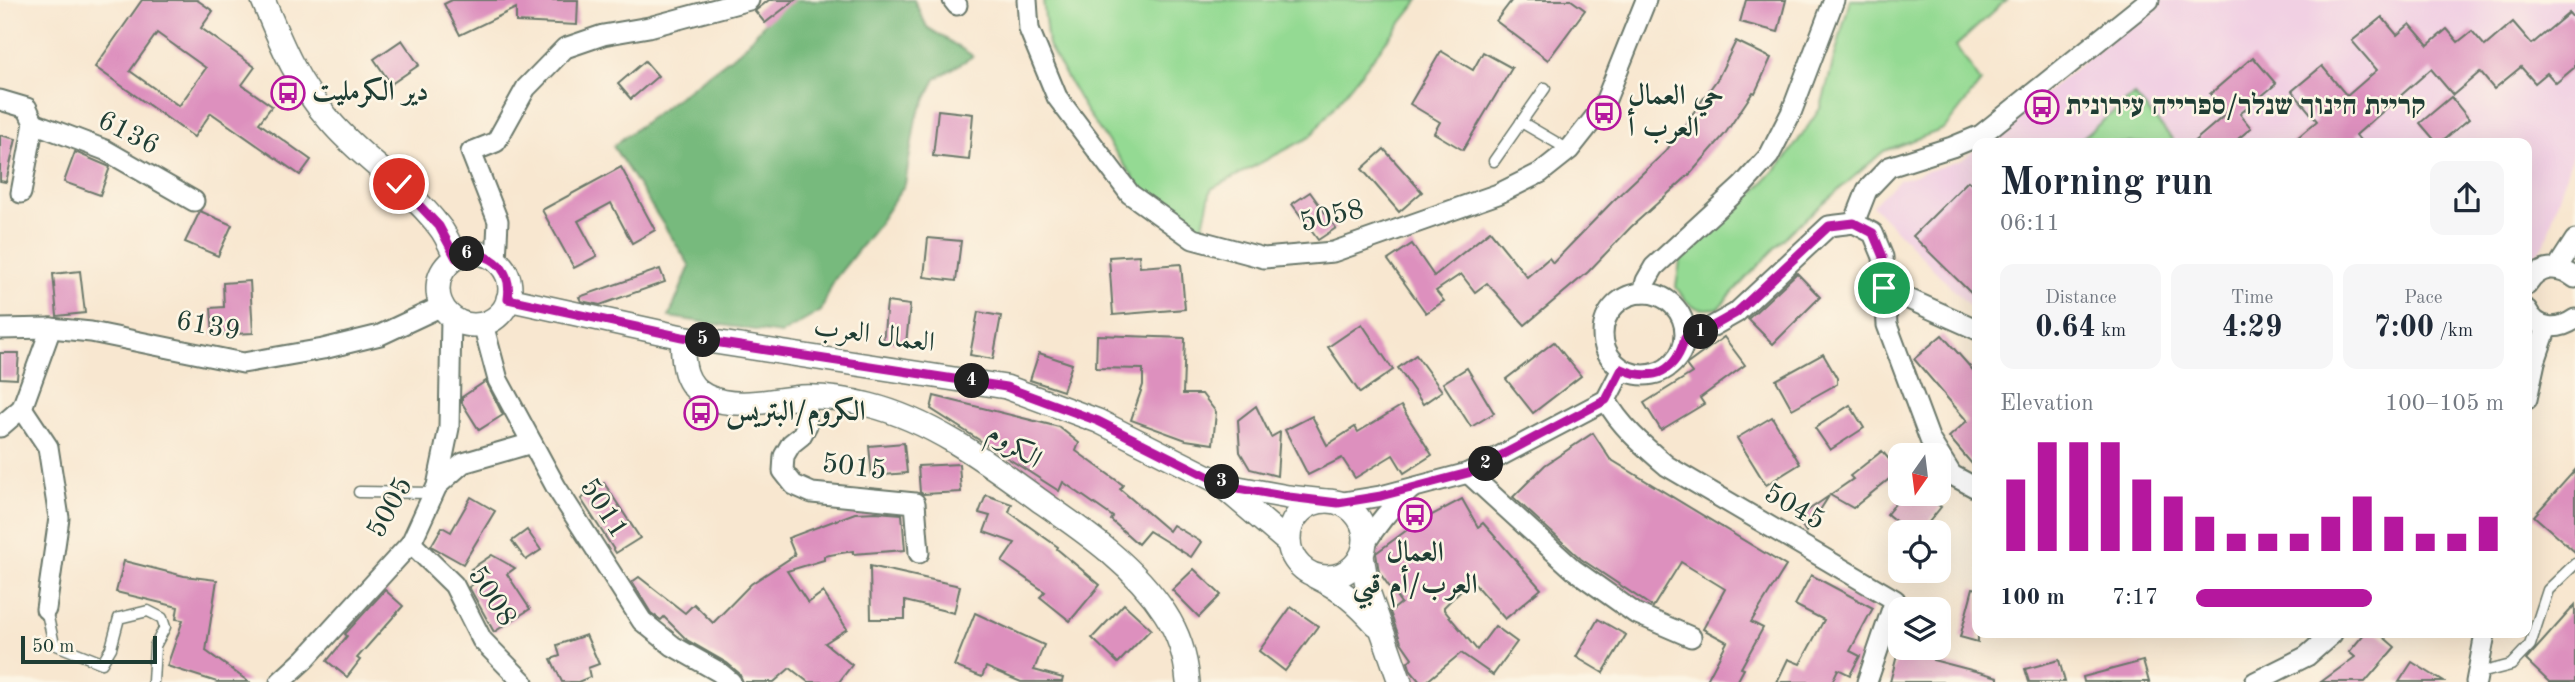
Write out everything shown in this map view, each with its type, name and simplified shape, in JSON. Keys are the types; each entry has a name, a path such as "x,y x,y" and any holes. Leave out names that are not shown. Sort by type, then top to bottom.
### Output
{"street":[{"path":"262,0 294,72 329,121 362,155 399,184 439,226 456,258"},
{"path":"496,261 498,221 471,152 496,142 526,88 565,48 604,35 649,27 749,0"},
{"name":"5058","path":"1027,0 1029,29 1057,97 1130,194 1193,239 1264,258 1333,252 1498,194 1540,173 1569,150 1603,107 1646,0"},
{"path":"1643,293 1654,267 1742,186 1769,156 1791,113 1834,0"},
{"path":"1974,138 1981,135 2136,4"},
{"name":"6136","path":"0,100 27,108 34,123 105,150 194,201"},
{"path":"21,193 34,123"},
{"path":"1854,223 1867,190 1889,167 1972,139"},
{"path":"1685,337 1706,330 1736,313 1829,226 1854,223 1873,233 1883,257 1887,325 1930,440 1952,475 1972,486"},
{"path":"2557,268 2575,240"},
{"path":"477,254 496,261 508,278 508,299 499,315 483,324 472,325 447,312 438,284 441,273 456,258 477,254"},
{"path":"2532,280 2539,272 2557,268 2575,278"},
{"path":"1884,288 1972,327"},
{"path":"1643,293 1654,294 1671,303 1682,318 1685,337 1677,359 1659,372 1648,375 1634,374 1614,362 1604,343 1604,322 1616,304 1624,298 1643,293"},
{"name":"العمال العرب","path":"508,299 682,337 1006,387 1098,421 1215,480 1263,493 1332,502 1381,496 1468,473 1606,400"},
{"name":"6139","path":"0,329 51,328 91,331 243,363 323,349 380,335 447,312"},
{"name":"5005","path":"280,682 305,659 411,543 435,489 449,428 447,312"},
{"path":"2532,316 2547,327 2557,328 2575,319"},
{"name":"5011","path":"483,324 498,380 556,487 642,621 673,646 719,672 731,682"},
{"path":"2532,376 2547,327"},
{"path":"0,428 22,408 51,328"},
{"name":"الكروم","path":"682,337 683,367 692,386 708,397 731,402 765,402 804,397 868,404 911,418 942,434 994,468 1089,535 1130,571 1165,613 1186,658 1188,682"},
{"path":"1606,400 1622,369"},
{"name":"5015","path":"804,397 807,425 802,436 790,444 784,456 783,471 794,485 812,493 915,503 919,553"},
{"name":"5045","path":"1606,400 1612,411 1641,443 1667,466 1895,600 1867,682"},
{"path":"22,408 48,447 59,518 46,608"},
{"path":"435,489 463,463 532,443"},
{"path":"1468,473 1573,569 1635,613 1691,637"},
{"name":"العمال العرب","path":"1215,480 1289,543"},
{"path":"1310,573 1324,578 1339,576 1352,568 1385,514 1414,486"},
{"path":"1383,632 1357,603 1337,587 1299,566 1292,555 1289,533 1298,514 1306,508 1332,502 1356,514 1365,533 1363,550 1368,591 1383,632 1400,682"},
{"name":"5008","path":"411,543 454,585 482,639 523,682"},
{"path":"2255,682 2307,656 2327,638"},
{"path":"2478,677 2484,638"}],"lane":[{"path":"1494,161 1545,88"},
{"path":"1521,122 1569,150"},
{"path":"359,492 435,489"},
{"path":"2478,677 2511,665 2530,645 2548,590 2575,564"},
{"path":"46,608 54,644 102,663 111,648 119,618 148,611 162,618 164,627 155,646 153,682"}],"shaded area":[{"path":"2160,0 2575,0 2575,145 2545,243 2532,258 2532,138 1990,138"},
{"path":"1972,152 1972,309 1872,205 1899,180 1962,160"}],"green space":[{"path":"785,0 914,0 927,27 973,56 936,79 916,118 905,184 875,229 834,280 821,311 781,334 669,317 690,266 613,146 742,49"},
{"path":"1043,0 1419,0 1310,137 1211,189 1201,235 1144,192 1086,111 1048,45"},
{"path":"1850,0 2006,0 1956,46 1981,82 1944,129 1884,151 1791,231 1718,308 1703,309 1692,306 1676,287 1680,261 1741,206 1787,157 1821,107"},
{"path":"2134,95 2172,138 2082,138"}],"building":[{"path":"142,0 197,0 213,11 201,28 255,67 242,85 272,106 259,123 311,160 300,175 211,113 194,137 95,67","holes":["157,33 206,68 179,106 130,71"]},
{"path":"452,0 578,0 577,25 516,22 516,8 460,35 444,4"},
{"path":"769,0 795,0 765,23 755,11"},
{"path":"1512,0 1571,0 1585,10 1548,60 1496,21"},
{"path":"1746,0 1786,0 1778,32 1740,22"},
{"path":"2569,13 2575,20 2575,67 2556,83 2547,73 2535,83 2521,67 2494,89 2480,72 2453,95 2431,69 2356,135 2358,138 2297,138 2317,121 2292,91 2322,66 2347,96 2377,70 2352,41 2382,17 2397,35 2410,24 2428,45 2447,29 2458,42 2472,31 2485,46 2513,22 2532,44"},
{"path":"402,40 419,65 391,84 374,59"},
{"path":"1736,41 1771,58 1755,93 1753,92 1725,134 1691,173 1631,227 1588,272 1525,325 1487,283 1475,292 1461,274 1436,291 1444,301 1426,313 1388,260 1412,244 1434,276 1490,231 1527,277 1549,258 1553,263 1666,151 1718,78"},
{"path":"1441,51 1473,70 1483,52 1512,68 1463,150 1434,133 1440,122 1410,104"},
{"path":"2253,57 2276,84 2240,114 2251,128 2239,138 2198,138 2226,114 2210,94"},
{"path":"645,61 658,76 631,99 618,84"},
{"path":"2451,97 2469,119 2445,138 2433,138 2420,123"},
{"path":"938,110 973,114 969,160 933,156"},
{"path":"0,135 16,139 6,182 0,181"},
{"path":"1384,149 1422,192 1399,212 1362,169"},
{"path":"75,152 110,167 100,195 64,182"},
{"path":"621,167 655,230 632,243 611,203 578,221 597,256 574,268 542,210"},
{"path":"1968,181 1972,185 1972,294 1913,236"},
{"path":"1310,192 1336,228 1318,240 1292,204"},
{"path":"200,211 232,225 218,256 185,242"},
{"path":"928,238 961,241 956,281 924,277"},
{"path":"1139,255 1140,267 1181,264 1185,309 1113,315 1109,257"},
{"path":"660,269 665,282 600,305 581,301 579,297"},
{"path":"80,271 85,313 57,316 53,274"},
{"path":"1797,273 1820,297 1773,344 1748,319"},
{"path":"250,281 253,333 213,335 211,308 224,307 223,283"},
{"path":"887,302 910,305 906,344 883,342"},
{"path":"978,312 1001,316 993,359 970,355"},
{"path":"1362,324 1393,370 1360,393 1328,347"},
{"path":"1097,335 1185,338 1183,394 1202,394 1216,412 1213,444 1186,440 1131,420 1143,385 1143,369 1096,368"},
{"path":"1942,335 1972,369 1972,464 1949,437 1967,421 1914,359"},
{"path":"1724,337 1745,365 1700,398 1704,404 1661,430 1644,403 1692,373 1686,365"},
{"path":"1554,342 1581,376 1533,413 1506,379"},
{"path":"0,353 19,353 17,379 0,378"},
{"path":"1039,353 1072,364 1063,391 1030,380"},
{"path":"1823,354 1837,378 1837,384 1792,409 1776,380"},
{"path":"1416,355 1442,391 1423,404 1398,368"},
{"path":"1467,368 1494,413 1471,427 1443,383"},
{"path":"486,381 503,415 479,430 462,403 462,397"},
{"path":"934,396 1059,427 1079,443 1076,451 1123,485 1120,489 1169,531 1173,525 1201,542 1191,557 1149,531 1138,544 1111,520 1113,517 1063,482 1059,491 931,409"},
{"path":"1850,405 1864,428 1830,450 1815,428"},
{"path":"1256,406 1271,437 1280,432 1277,476 1250,469 1240,452 1238,420"},
{"path":"1401,406 1432,455 1404,473 1393,455 1355,478 1342,458 1308,475 1285,430 1312,416 1327,445 1355,427 1358,432"},
{"path":"1772,417 1800,464 1766,485 1737,438"},
{"path":"1593,433 1610,459 1786,566 1751,622 1763,628 1741,668 1744,669 1737,682 1706,682 1727,642 1703,629 1725,589 1681,562 1653,607 1581,559 1513,497 1545,465"},
{"path":"904,443 907,473 872,476 869,446"},
{"path":"1882,451 1888,458 1888,480 1853,508 1830,495 1853,479 1850,476"},
{"path":"959,464 961,492 920,492 918,466"},
{"path":"2575,470 2575,552 2534,516"},
{"path":"604,483 640,538 616,553 581,499"},
{"path":"986,495 1012,504 1009,512 1058,547 1057,549 1100,585 1070,621 1040,597 1045,592 1002,562 1015,543 984,532 990,516 979,513"},
{"path":"1829,496 1806,532 1797,518"},
{"path":"471,497 495,511 463,564 431,546 442,527 451,532"},
{"path":"1462,499 1478,527 1483,523 1541,589 1505,619 1471,580 1444,610 1477,650 1495,626 1517,642 1493,675 1461,653 1426,682 1420,682 1411,671 1408,662 1412,658 1401,642 1390,612 1401,603 1379,572 1376,553 1415,524"},
{"path":"1893,506 1941,507 1931,520 1894,520 1887,514"},
{"path":"855,513 902,514 905,550 853,554 853,551 824,556 824,560 787,571 808,603 823,592 847,629 825,643 852,665 839,682 808,682 790,668 774,682 743,682 739,673 727,663 687,640 664,617 661,620 651,613 632,582 639,577 685,613 694,604 713,623 751,584 795,555 788,538"},
{"path":"527,530 541,550 526,560 512,541"},
{"path":"492,555 515,568 507,574 530,609 494,632 469,587 484,577 471,569"},
{"path":"124,561 184,576 217,580 206,651 249,682 217,682 167,666 183,620 176,619 178,607 116,592"},
{"path":"870,566 960,586 954,613 905,601 905,619 871,619"},
{"path":"1194,569 1221,595 1199,617 1172,590"},
{"path":"1811,575 1873,608 1850,651 1860,656 1850,675 1838,669 1832,682 1777,682 1788,659 1800,664 1824,620 1795,605"},
{"path":"385,590 403,606 357,658 360,660 347,677 327,661 347,636 345,634"},
{"path":"1972,592 1972,638 1978,638 1978,642 1960,637"},
{"path":"1124,604 1151,629 1118,663 1092,638"},
{"path":"2575,605 2575,682 2549,682 2526,660"},
{"path":"1291,607 1318,626 1285,671 1259,651"},
{"path":"975,613 1044,645 1034,670 1063,678 1062,682 1021,682 986,667 982,677 954,666"},
{"path":"1598,619 1626,635 1603,673 1576,657"},
{"path":"586,635 599,664 588,668 590,677 578,682 562,682 551,659 560,656 557,645"},
{"path":"2361,638 2385,638 2395,647 2365,682 2321,682 2355,657 2349,652"},
{"path":"1896,660 1933,660 1998,677 1998,682 1890,682"},
{"path":"2059,660 2065,682 2029,682 2025,669"},
{"path":"2143,661 2149,682 2084,682 2083,677"},
{"path":"2412,662 2444,682 2399,682"}],"place":[{"name":"دير الكرمليت","path":"288,93"},
{"name":"קריית חינוך שנלר/ספרייה עירונית","path":"2042,107"},
{"name":"حي العمال العرب أ","path":"1604,113"},
{"name":"الكروم/البتريس","path":"701,413"},
{"name":"العمال العرب/أم قبي","path":"1415,515"}],"route":[{"path":"399,184 439,226 456,258 477,254 496,261 508,278 508,299 682,337 1006,387 1098,421 1215,480 1238,488 1338,503 1381,496 1468,473 1606,400 1622,369 1634,374 1648,375 1669,367 1683,348 1685,337 1706,330 1736,313 1829,226 1854,223 1873,233 1883,257 1884,288"}]}
